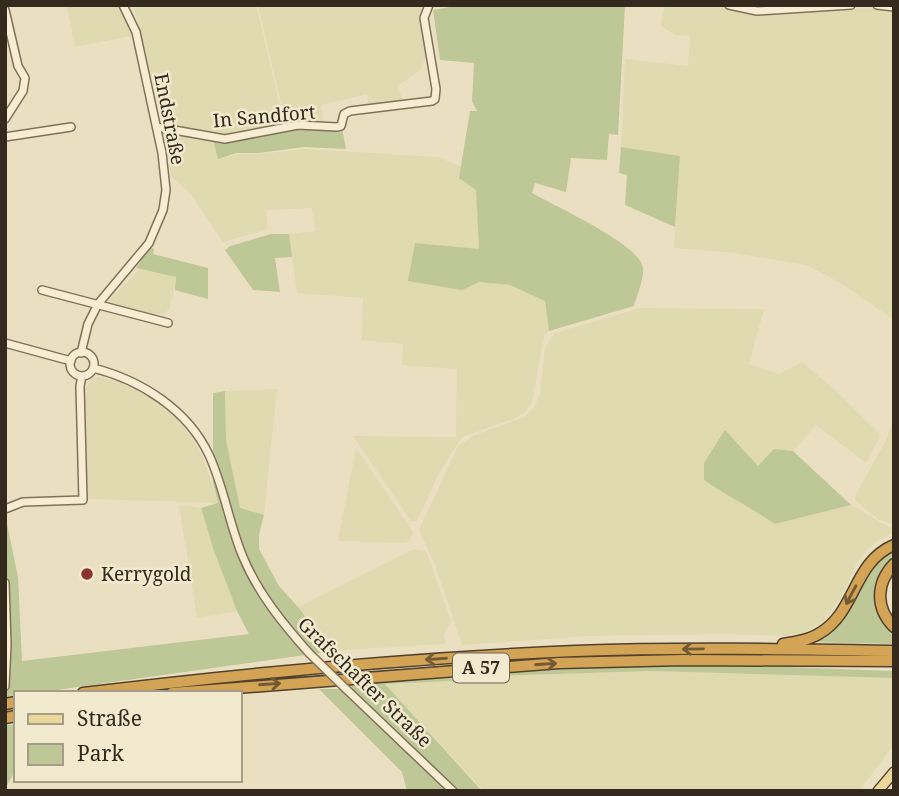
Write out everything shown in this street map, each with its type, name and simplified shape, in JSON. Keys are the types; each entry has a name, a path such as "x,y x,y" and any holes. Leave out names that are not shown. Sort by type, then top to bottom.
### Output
{"highway":[{"path":"762,649 809,638 828,628 848,601 874,556 894,545"},
{"path":"894,564 882,580 880,592 883,612 894,627"},
{"name":"A 57","path":"100,691 246,674 460,657 590,651 894,651"},
{"name":"A 57","path":"198,691 559,663 683,660 894,661"}],"main road":[{"path":"878,791 894,772"}],"street":[{"name":"Endstraße","path":"82,353 88,324 97,304 139,258 149,243 163,209 166,190 157,127 136,32 123,5"},
{"name":"In Sandfort","path":"157,127 225,139 298,125 337,127 341,126 344,114 350,111 432,101 435,99 436,89 424,18 429,5"},
{"path":"729,5 757,10 851,5"},
{"path":"877,5 894,7"},
{"path":"5,10 18,66 25,78 23,91 5,119"},
{"path":"5,137 71,127"},
{"path":"42,290 168,323"},
{"path":"5,343 71,361"},
{"path":"82,353 90,355 94,363 89,374 82,376 73,371 71,361 75,355 82,353"},
{"name":"Grafschafter Straße","path":"93,368 146,388 182,418 209,455 244,560 264,597 309,653 345,690 453,791"},
{"path":"5,509 23,502 83,500 82,376"},
{"path":"5,583 5,686"}],"shaded area":[{"path":"118,5 131,36 75,47 67,7"},
{"path":"256,5 284,124 225,136 163,123 134,7"},
{"path":"258,5 422,5 427,48 425,59 420,70 398,86 403,102 369,106 367,94 321,105 323,122 286,124"},
{"path":"665,5 726,5 756,12 838,8 894,9 894,320 842,284 807,265 734,253 674,248 680,156 621,147 625,59 688,66 690,36 675,35 661,26"},
{"path":"163,130 213,140 219,159 238,154 304,149 438,157 462,167 459,178 476,190 479,250 416,243 462,290 479,282 510,285 545,301 549,331 544,336 532,403 524,413 513,419 462,437 439,473 417,521 411,521 353,436 456,437 457,369 402,365 403,344 361,340 363,298 297,293 289,234 315,231 312,208 266,210 268,229 223,242 191,194 171,176"},
{"path":"140,269 174,277 176,280 170,308 164,314 151,315 110,304 108,301"},
{"path":"640,308 764,309 749,364 779,374 802,362 881,435 866,463 816,425 793,451 786,449 730,497 775,524 851,505 894,528 894,533 876,542 865,552 841,597 823,621 802,634 590,636 462,645 434,562 419,530 458,446 473,436 524,417 534,408 540,393 545,347 555,333"},
{"path":"100,377 142,391 176,418 192,438 204,460 218,503 88,499 84,450 84,389 93,378"},
{"path":"277,389 264,515 240,509 226,440 225,391"},
{"path":"894,418 894,524 880,520 856,502 855,496 886,440"},
{"path":"356,448 413,532 406,543 338,541"},
{"path":"179,505 201,508 237,611 197,618"},
{"path":"414,549 426,551 451,621 444,635 445,644 341,650 326,644 300,611 298,607"},
{"path":"651,671 894,678 894,745 859,791 484,791 386,685 496,676"}],"green space":[{"path":"462,5 625,5 618,135 609,134 607,160 571,158 566,192 535,183 532,193 613,237 639,259 643,272 634,306 549,331 545,301 510,285 479,282 462,290 408,281 415,243 479,249 476,190 459,178 470,111 477,111 472,101 474,63 440,60 433,10"},
{"path":"293,127 342,128 346,149 304,147 237,153 218,159 213,140"},
{"path":"621,147 680,156 675,227 625,205 627,175 619,173"},
{"path":"271,234 289,234 292,257 275,258 280,292 253,290 225,250 230,246"},
{"path":"150,247 154,249 153,254 208,268 208,299 175,290 176,277 136,268"},
{"path":"225,391 226,440 240,508 264,515 259,549 279,586 326,644 341,650 49,691 14,691 14,695 5,697 6,519 18,577 22,661 249,634 237,611 214,551 201,508 218,503 213,483 213,393"},
{"path":"725,430 758,466 774,449 793,451 851,505 775,524 704,480 704,463"},
{"path":"894,548 894,557 879,574 875,595 880,616 894,634 894,644 806,642 814,640 877,558"},
{"path":"683,663 894,671 894,678 651,671 496,676 470,680 385,684 482,791 407,791 402,772 319,689 345,689 363,677 466,668"},
{"path":"5,725 14,725 14,773 5,789"}],"place":[{"name":"Kerrygold","path":"87,574"}]}
